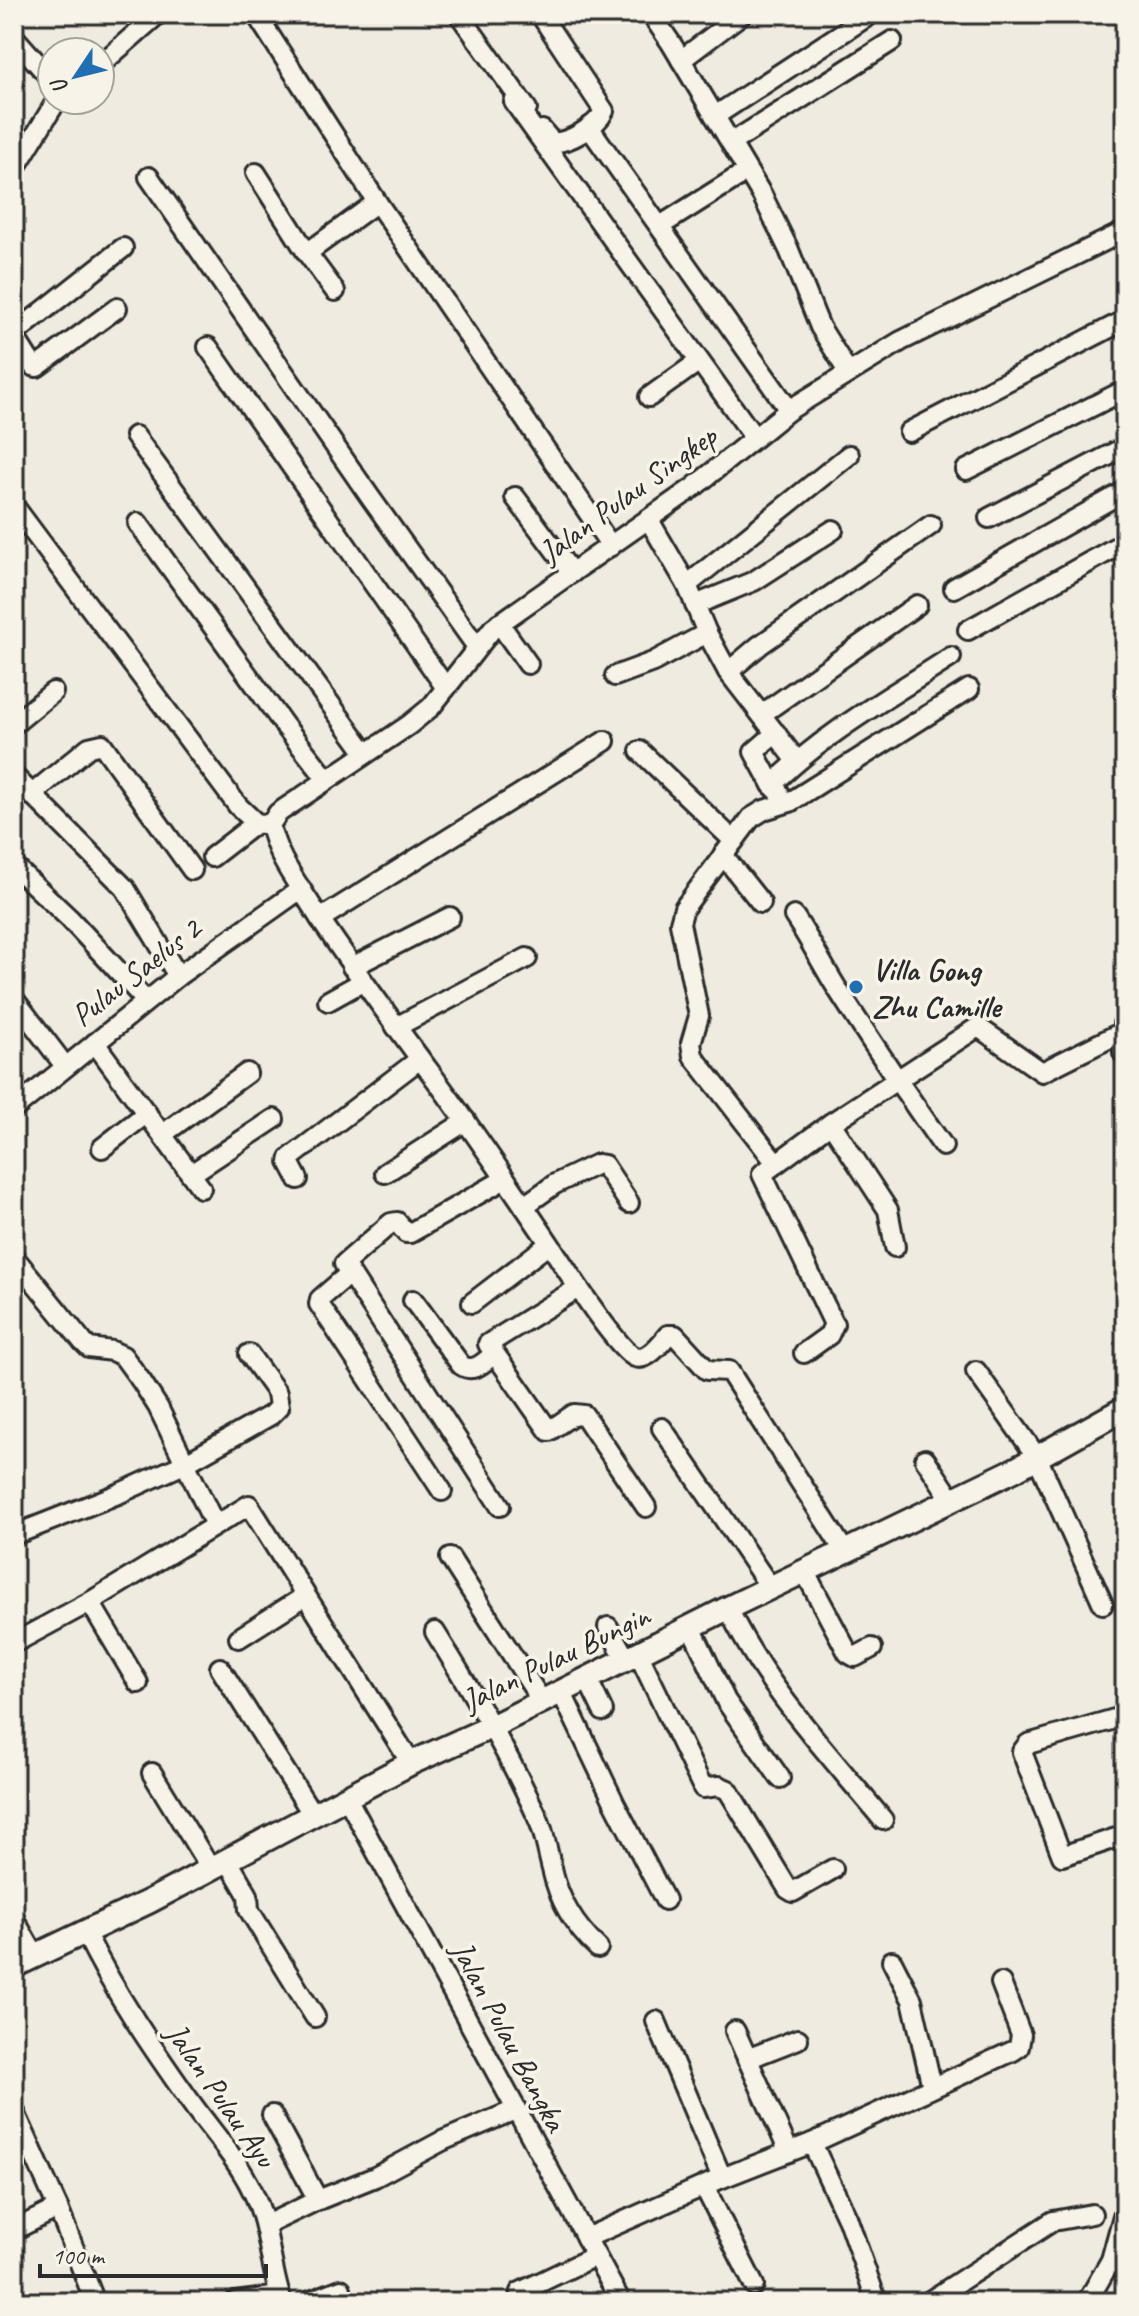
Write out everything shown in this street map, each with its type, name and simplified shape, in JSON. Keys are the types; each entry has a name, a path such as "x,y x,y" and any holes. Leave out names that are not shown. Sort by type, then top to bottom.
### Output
{"street":[{"path":"116,51 158,14"},
{"path":"256,14 377,202 611,546"},
{"path":"459,14 552,142 561,143 600,119 604,109 540,14"},
{"path":"651,14 715,116 777,225 820,327 848,372"},
{"path":"681,60 742,14"},
{"path":"715,116 871,14"},
{"path":"14,37 36,62"},
{"path":"731,143 892,41"},
{"path":"514,102 754,437"},
{"path":"16,161 46,116"},
{"path":"589,127 789,410"},
{"path":"256,173 335,291"},
{"path":"149,177 361,485 477,647"},
{"path":"660,226 736,178"},
{"path":"307,253 377,202"},
{"name":"Jalan Pulau Singkep","path":"212,857 409,725 431,707 499,623 649,520 789,410 848,372 958,311 1125,231"},
{"path":"117,308 37,367 33,366 14,335 123,248"},
{"path":"909,432 1125,320"},
{"path":"208,347 446,688"},
{"path":"649,397 698,362"},
{"path":"966,470 1125,390"},
{"path":"135,436 366,753"},
{"path":"989,518 1125,447"},
{"path":"687,585 849,455"},
{"path":"954,588 1125,491"},
{"path":"515,497 572,573"},
{"path":"14,506 238,806 263,824 280,858 357,975 466,1121 616,1339 634,1357 646,1357 668,1335 675,1335 707,1370 729,1371 845,1552"},
{"path":"649,520 687,585 728,672 797,761"},
{"path":"138,523 326,778"},
{"path":"728,672 760,645 931,525"},
{"path":"695,605 754,581 833,530"},
{"path":"968,630 1125,542"},
{"path":"762,714 917,605"},
{"path":"499,623 528,664"},
{"path":"615,676 653,662 707,633"},
{"path":"772,785 797,761 951,657"},
{"path":"776,1163 693,1056 691,1050 699,1016 681,917 684,908 758,813 790,802 969,689"},
{"path":"14,724 53,692"},
{"path":"776,733 754,752 772,785 790,802"},
{"path":"320,919 605,741"},
{"path":"31,795 89,747 102,744 192,870"},
{"path":"640,751 729,848 761,903"},
{"path":"14,776 125,888 178,976"},
{"path":"14,866 70,919 146,1001"},
{"name":"Pulau Saelus 2","path":"14,1109 178,976 301,889"},
{"path":"794,916 840,993 943,1146"},
{"path":"328,1001 357,975 450,917"},
{"path":"396,1027 527,958"},
{"path":"14,999 65,1066"},
{"path":"804,1353 829,1335 834,1324 762,1174 831,1123 978,1027 1042,1072 1125,1036"},
{"path":"95,1043 196,1181 274,1119"},
{"path":"298,1179 290,1158 420,1059"},
{"path":"163,1134 247,1073"},
{"path":"102,1148 147,1113"},
{"path":"385,1173 466,1121"},
{"path":"831,1123 888,1210 895,1247"},
{"path":"524,1206 555,1184 600,1164 604,1165 629,1203"},
{"path":"500,1506 344,1267 345,1262 391,1223 397,1222 406,1233 410,1233 505,1179"},
{"path":"472,1303 549,1244"},
{"path":"14,1257 89,1348 123,1356 158,1407 215,1525"},
{"path":"349,1274 320,1299 322,1312 442,1491"},
{"path":"578,1288 488,1344 549,1431 574,1414 584,1415 646,1507"},
{"path":"413,1300 467,1369 474,1369 494,1354"},
{"path":"14,1535 184,1464 271,1415 279,1407 277,1393 249,1354"},
{"path":"976,1371 1037,1457 1103,1604"},
{"name":"Jalan Pulau Bungin","path":"14,1966 411,1763 493,1726 952,1500 1125,1408"},
{"path":"662,1428 770,1587"},
{"path":"925,1459 952,1500"},
{"path":"14,1643 90,1602 249,1505 411,1763"},
{"path":"450,1558 551,1695 614,1802 665,1900"},
{"path":"805,1572 848,1653 855,1657 872,1648"},
{"path":"239,1638 305,1596"},
{"path":"90,1602 138,1683"},
{"path":"728,1608 740,1635 776,1688 883,1820"},
{"path":"608,1627 632,1656 703,1788 719,1786 728,1790 788,1889 793,1892 833,1869"},
{"path":"691,1627 726,1701 780,1778"},
{"path":"435,1632 493,1726 544,1830 564,1905 574,1924 598,1948"},
{"path":"220,1668 313,1815"},
{"path":"587,1678 603,1711"},
{"path":"1125,1716 1028,1744 1022,1752 1062,1856 1125,1835"},
{"path":"152,1773 218,1863 248,1895 249,1910 315,2017"},
{"name":"Jalan Pulau Bangka","path":"347,1798 621,2302"},
{"path":"14,1919 35,1956"},
{"name":"Jalan Pulau Ayu","path":"85,1932 108,1978 143,2034 252,2189 266,2225 281,2299"},
{"path":"892,1961 912,2000 932,2087"},
{"path":"586,2238 722,2178 812,2143 1019,2047 1021,2035 1001,1983"},
{"path":"656,2021 722,2178"},
{"path":"735,2031 789,2152"},
{"path":"747,2059 798,2039"},
{"path":"14,2110 58,2208 95,2302"},
{"path":"266,2225 375,2177 442,2141 515,2110"},
{"path":"272,2115 318,2200"},
{"path":"812,2143 848,2220 877,2302"},
{"path":"704,2186 754,2285"},
{"path":"14,2230 58,2208"},
{"path":"928,2302 1053,2221 1092,2214"},
{"path":"1087,2302 1111,2260 1123,2216"},
{"path":"520,2292 595,2256"},
{"path":"308,2302 341,2289"},
{"path":"235,2302 281,2299"}],"place":[{"name":"Villa Gong Zhu Camille","path":"856,987"}]}
